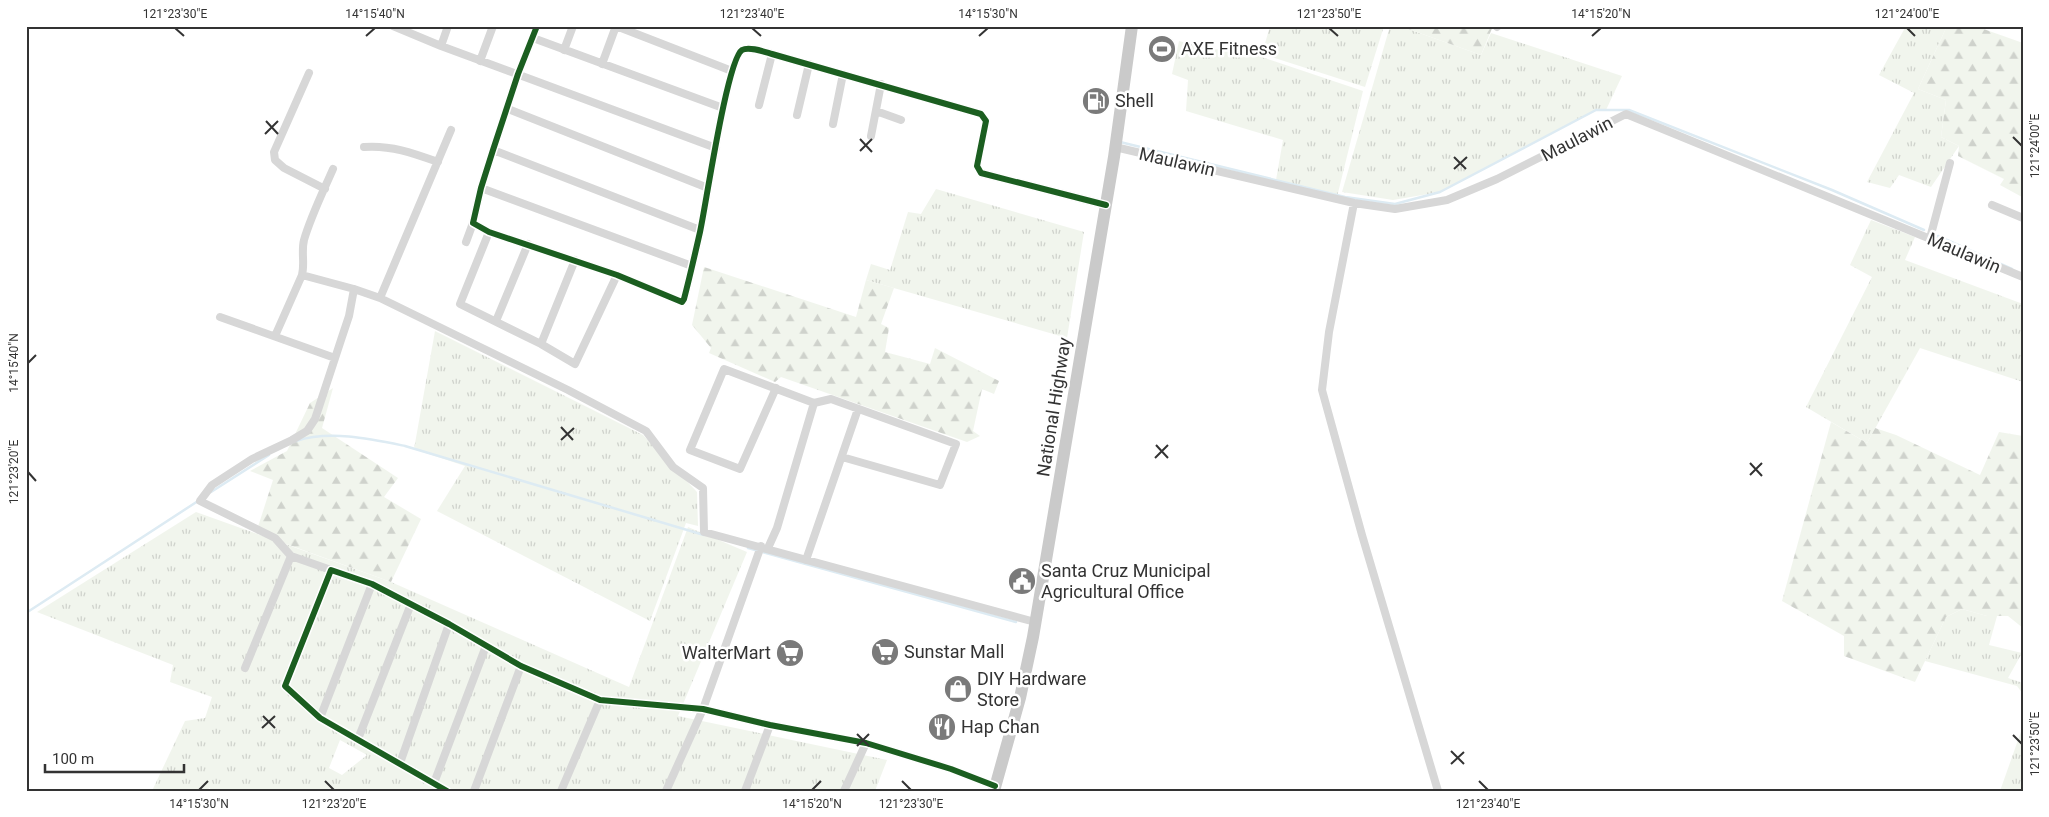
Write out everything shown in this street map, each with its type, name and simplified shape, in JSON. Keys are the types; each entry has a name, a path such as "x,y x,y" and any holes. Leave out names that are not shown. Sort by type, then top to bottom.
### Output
{"main road":[{"name":"National Highway","path":"995,788 1020,698 1035,622 1106,205 1132,26"}],"street":[{"path":"393,26 406,29 441,46 480,61 716,148"},
{"path":"441,46 448,26"},
{"path":"480,61 493,26"},
{"path":"466,242 474,224 481,188 493,150 518,74 537,26"},
{"path":"564,50 573,26"},
{"path":"602,64 616,26 732,71"},
{"path":"533,38 723,108"},
{"path":"474,224 489,232 617,275 682,302 700,230 723,108 732,71 741,51 746,49 772,54 881,84 981,114 986,121 977,166 981,173 1106,205"},
{"path":"759,105 772,54"},
{"path":"797,115 808,64"},
{"path":"308,73 274,152 275,160 284,168 325,189"},
{"path":"834,124 843,74"},
{"path":"871,136 881,84"},
{"path":"508,109 708,188"},
{"path":"876,111 901,120"},
{"name":"Maulawin","path":"1115,147 1354,203 1395,209 1447,200 1497,179 1626,114 2023,277"},
{"path":"380,298 451,130"},
{"path":"364,146 383,146 398,149 438,162"},
{"path":"493,150 700,230"},
{"path":"1930,238 1950,163"},
{"path":"275,336 302,275 305,266 302,254 304,241 333,170"},
{"path":"481,188 692,266"},
{"path":"1354,203 1329,332 1322,390 1362,535 1438,791"},
{"path":"1992,205 2023,218"},
{"path":"489,232 460,304 541,344 575,364 617,275"},
{"path":"496,321 528,244"},
{"path":"541,344 575,260"},
{"path":"302,275 380,298 568,390 646,431 673,467 703,488 704,532 1035,622"},
{"path":"354,289 349,316 314,419 307,431 252,459 212,485 200,501 275,538 290,556 372,584 449,624 521,666 600,700 703,709 770,725 866,743 951,769 995,788"},
{"path":"220,317 335,358"},
{"path":"776,388 740,469 690,450 724,369 776,388 814,403 831,399 956,444 940,485 842,457"},
{"path":"666,791 703,709 764,547 777,528 814,403"},
{"path":"806,560 858,409"},
{"path":"245,668 290,556"},
{"path":"331,570 285,686 320,718 447,791"},
{"path":"320,718 372,584"},
{"path":"358,739 411,604"},
{"path":"400,763 449,624"},
{"path":"434,783 486,646"},
{"path":"474,791 521,666"},
{"path":"561,791 600,700"},
{"path":"745,791 770,725"},
{"path":"844,791 866,743"}],"green space":[{"path":"1270,26 1384,26 1365,87 1262,54"},
{"path":"1390,26 1400,26 1481,55 1491,33 1622,76 1606,110 1596,110 1440,192 1393,200 1342,192"},
{"path":"1400,26 1493,26 1481,55"},
{"path":"1906,26 1947,26 1918,89 1946,100 1941,137 1959,146 1931,187 1899,175 1890,188 1867,182 1914,93 1879,75"},
{"path":"1947,26 1975,26 2023,43 2022,197 2000,185 2004,179 1958,156 1959,146 1941,137 1946,100 1918,89"},
{"path":"1179,41 1210,49 1241,50 1363,91 1337,197 1276,180 1283,140 1186,111 1188,80 1172,74"},
{"path":"936,189 1084,232 1067,338 866,280 871,264 890,270 908,212 921,214"},
{"path":"1871,220 1915,237 1905,260 2023,304 2023,382 1920,348 1867,443 1806,407 1872,277 1850,265"},
{"path":"704,267 856,317 866,280 894,288 881,324 889,328 885,352 930,364 935,348 999,381 994,394 982,389 973,431 980,436 967,442 781,377 775,382 709,353 711,348 692,325"},
{"path":"435,331 643,435 697,492 698,526 686,523 650,621 437,511 465,466 414,449"},
{"path":"333,388 322,428 398,478 384,497 421,519 391,582 256,533 273,480 250,471 287,451 310,403"},
{"path":"1831,422 1867,443 1875,428 1896,435 1980,475 1999,432 2023,436 2023,628 2008,616 1987,616 1962,609 1946,617 1915,682 1844,656 1844,636 1782,601"},
{"path":"196,512 391,582 629,687 688,527 747,552 678,716 887,760 875,791 214,791 209,788 208,791 152,791 185,721 205,718 212,697 170,682 173,665 37,612","holes":["340,740 367,755 342,775 329,768"]},
{"path":"1962,609 1987,616 1997,616 1989,645 2022,653 2008,678 2023,683 2023,694 2017,686 1925,661 1946,617"},
{"path":"2023,726 2023,791 2000,791"}],"waterway":[{"path":"1120,142 1345,197 1395,204 1440,192 1596,110 1629,110 1832,190 1924,230"},
{"path":"1938,236 2012,269"},
{"path":"296,441 323,436 336,436 365,438 405,446 704,535"},
{"path":"211,492 269,455"},
{"path":"26,613 198,501"},
{"path":"748,548 1016,622"}],"cycle path":[{"path":"537,26 518,74 493,150 481,188 473,223 489,232 617,275 682,302 700,232 730,79 736,60 742,50 745,49 761,51 981,114 986,121 977,166 981,173 1106,205"},
{"path":"447,791 320,718 285,686 331,570 372,584 449,624 521,666 600,700 703,709 770,725 866,743 951,769 995,786"}],"place":[{"name":"AXE Fitness","path":"1162,49"},
{"name":"Shell","path":"1096,101"},
{"name":"Santa Cruz Municipal Agricultural Office","path":"1022,581"},
{"name":"Sunstar Mall","path":"885,652"},
{"name":"WalterMart","path":"790,653"},
{"name":"DIY Hardware Store","path":"958,689"},
{"name":"Hap Chan","path":"942,727"}]}
